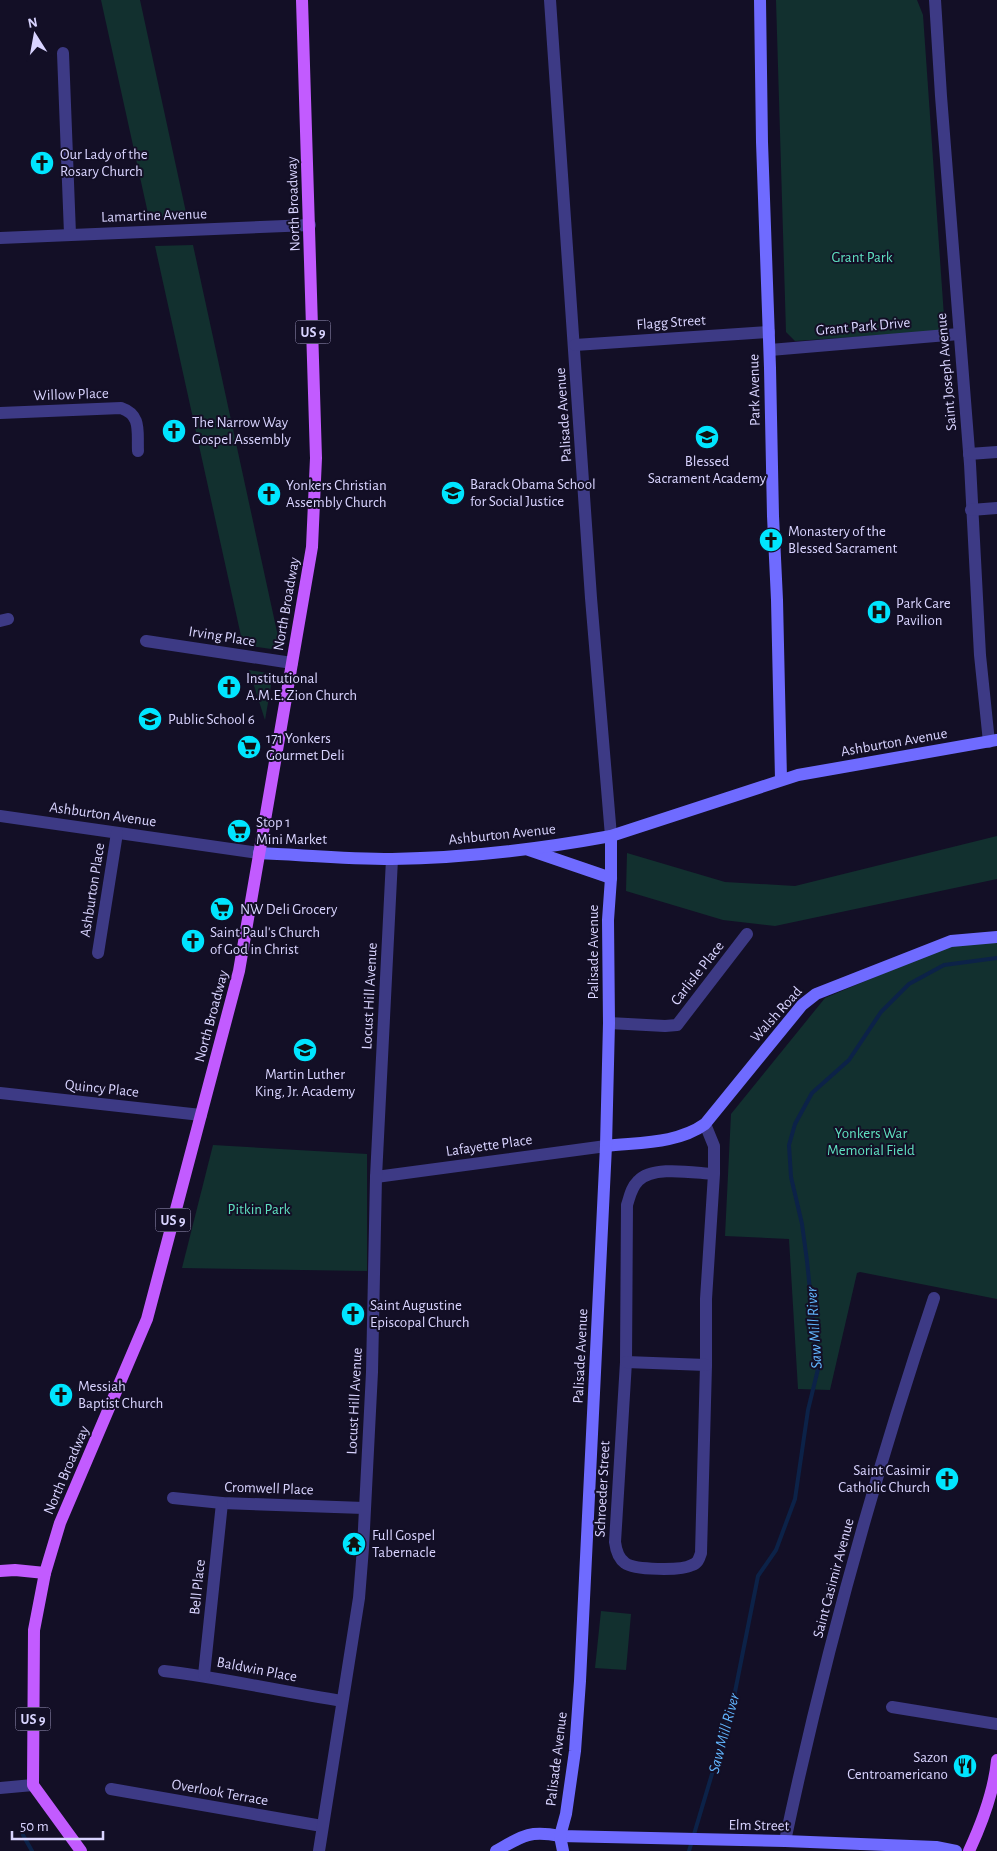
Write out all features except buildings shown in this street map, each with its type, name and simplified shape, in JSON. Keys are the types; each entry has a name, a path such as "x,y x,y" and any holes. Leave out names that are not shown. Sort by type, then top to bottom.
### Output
{"main road":[{"name":"North Broadway","path":"33,1785 34,1630 45,1573 60,1524 148,1319 239,971 312,547 315,517 316,458 302,0"},
{"path":"0,1571 15,1570 45,1573"},
{"path":"970,1851 982,1820 997,1760"},
{"path":"33,1785 81,1851"}],"street":[{"name":"Palisade Avenue","path":"550,0 592,598 612,836 608,920 609,1023 606,1146 580,1681 575,1751 566,1814 560,1836"},
{"name":"Park Avenue","path":"760,0 762,142 770,350 781,779"},
{"name":"Saint Joseph Avenue","path":"935,0 968,454 980,655 993,741"},
{"path":"63,53 70,234"},
{"name":"Lamartine Avenue","path":"0,238 310,225"},
{"name":"Flagg Street","path":"575,345 769,332"},
{"name":"Grant Park Drive","path":"770,350 959,334"},
{"name":"Willow Place","path":"0,413 121,408 130,411 136,417 138,451"},
{"path":"968,454 997,452"},
{"path":"971,510 997,508"},
{"name":"Irving Place","path":"146,641 292,663"},
{"name":"Ashburton Avenue","path":"0,816 259,853 392,859 455,856 527,849 612,836 781,779 993,741"},
{"name":"Ashburton Place","path":"98,953 117,833"},
{"path":"527,849 611,878"},
{"name":"Locust Hill Avenue","path":"319,1851 359,1598 372,1372 376,1177 392,859"},
{"name":"Carlisle Place","path":"609,1023 677,1025 747,934"},
{"name":"Walsh Road","path":"606,1146 678,1138 694,1132 705,1124 802,1005 816,994 951,941 997,937"},
{"name":"Quincy Place","path":"0,1093 201,1115"},
{"name":"Schroeder Street","path":"705,1124 714,1146 714,1174 706,1298 701,1553 698,1561 691,1566 679,1568 626,1565 618,1555 615,1542 626,1362 627,1205 631,1190 639,1179 650,1173 664,1171 714,1174"},
{"name":"Lafayette Place","path":"376,1177 606,1146"},
{"name":"Saint Casimir Avenue","path":"785,1841 820,1691 855,1556 934,1298"},
{"path":"626,1362 706,1365"},
{"name":"Cromwell Place","path":"173,1498 222,1503 364,1508"},
{"name":"Bell Place","path":"204,1675 222,1503"},
{"name":"Baldwin Place","path":"164,1671 204,1675 284,1692 342,1701"},
{"path":"892,1707 997,1724"},
{"path":"0,1788 33,1785"},
{"name":"Overlook Terrace","path":"111,1789 322,1826"},
{"path":"496,1851 522,1836 542,1832 560,1836 564,1851"},
{"name":"Elm Street","path":"560,1836 785,1841 936,1847 956,1851"}],"green space":[{"path":"101,0 140,0 187,217 149,218"},
{"name":"Grant Park","path":"776,0 917,0 923,15 945,331 795,341 786,332"},
{"path":"193,245 279,641 278,650 243,645 155,246"},
{"path":"249,670 273,674 265,720"},
{"path":"997,836 997,879 775,926 723,920 626,891 627,853 725,882 795,886"},
{"name":"Yonkers War Memorial Field","path":"997,941 997,1299 860,1272 857,1273 830,1390 798,1389 789,1239 725,1236 731,1114 825,998 953,944"},
{"name":"Pitkin Park","path":"213,1145 367,1154 367,1271 182,1268"},
{"path":"601,1611 631,1614 626,1670 595,1668"}],"waterway":[{"name":"Saw Mill River","path":"689,1851 732,1707 758,1576 776,1550 795,1499 808,1410 818,1369 802,1224 791,1177 789,1145 795,1124 812,1093 849,1060 881,1012 909,984 944,965 997,958"},
{"name":"Saw Mill River","path":"23,1835 32,1851"}],"place":[{"name":"Our Lady of the Rosary Church","path":"42,163"},
{"name":"The Narrow Way Gospel Assembly","path":"174,431"},
{"name":"Blessed Sacrament Academy","path":"707,437"},
{"name":"Barack Obama School for Social Justice","path":"453,493"},
{"name":"Yonkers Christian Assembly Church","path":"269,494"},
{"name":"Monastery of the Blessed Sacrament","path":"771,540"},
{"name":"Park Care Pavilion","path":"879,612"},
{"name":"Institutional A.M.E. Zion Church","path":"229,687"},
{"name":"Public School 6","path":"150,719"},
{"name":"171 Yonkers Gourmet Deli","path":"249,747"},
{"name":"Stop 1 Mini Market","path":"239,831"},
{"name":"NW Deli Grocery","path":"222,909"},
{"name":"Saint Paul's Church of God in Christ","path":"193,941"},
{"name":"Martin Luther King, Jr. Academy","path":"305,1050"},
{"name":"Saint Augustine Episcopal Church","path":"353,1314"},
{"name":"Messiah Baptist Church","path":"61,1395"},
{"name":"Saint Casimir Catholic Church","path":"947,1479"},
{"name":"Full Gospel Tabernacle","path":"354,1544"},
{"name":"Sazon Centroamericano","path":"965,1766"}]}
